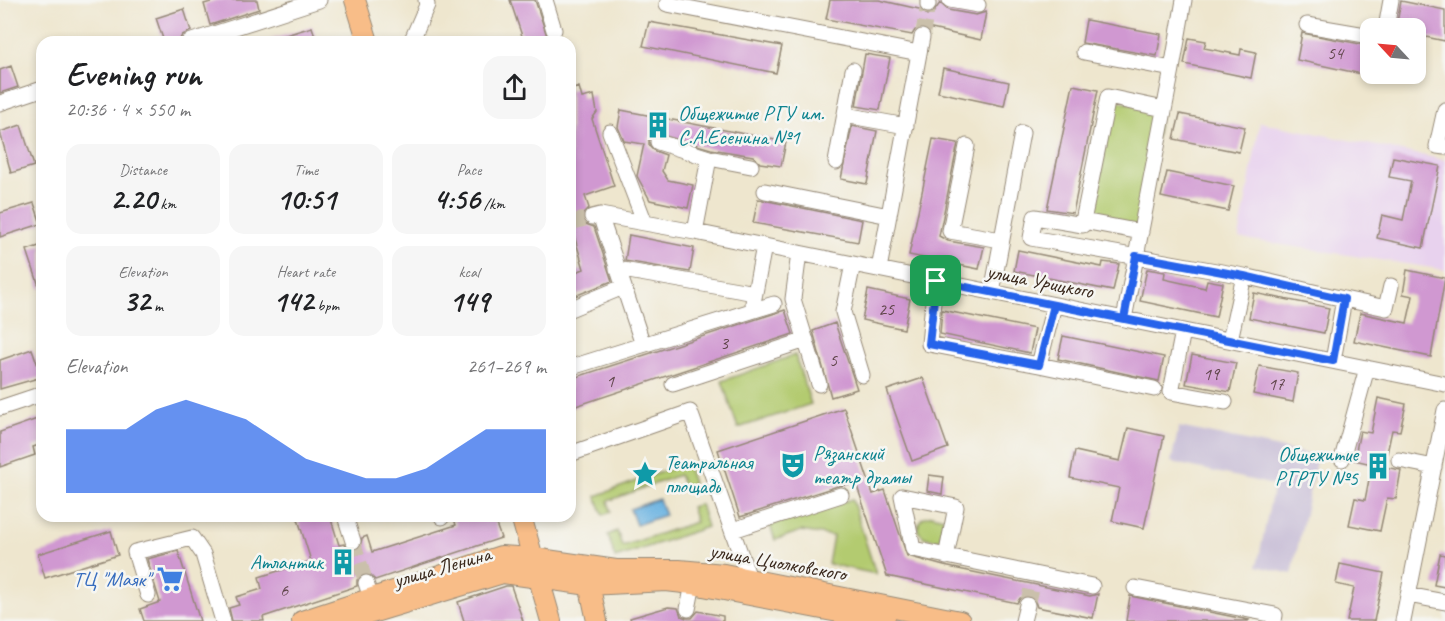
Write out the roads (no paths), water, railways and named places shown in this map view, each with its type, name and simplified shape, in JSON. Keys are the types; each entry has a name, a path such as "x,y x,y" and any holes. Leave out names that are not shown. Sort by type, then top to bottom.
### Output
{"main road":[{"path":"355,0 367,36"},
{"path":"523,522 551,621"},
{"path":"585,565 597,621"},
{"name":"улица Циолковского","path":"536,567 585,565 616,570 680,570 749,578 960,621"},
{"name":"улица Ленина","path":"302,621 367,610 503,573 536,567 589,585"},
{"name":"улица Циолковского","path":"589,585 666,581 693,584 850,618 885,621"}],"street":[{"path":"208,36 319,0"},
{"path":"414,36 428,5 426,0"},
{"path":"545,0 554,30"},
{"path":"950,0 978,5"},
{"path":"1124,319 1184,0"},
{"path":"1388,18 1391,0"},
{"path":"667,4 701,5 919,53"},
{"path":"1307,25 1360,34"},
{"path":"879,269 922,37"},
{"path":"1084,52 1172,69"},
{"path":"836,162 853,70"},
{"path":"0,103 36,91"},
{"path":"1164,109 1108,97 1083,225 1035,217 1031,238 1244,276 1386,308 1391,286"},
{"path":"1445,110 1437,146 1445,147"},
{"path":"845,115 906,126"},
{"path":"610,132 645,223"},
{"path":"992,292 1022,133"},
{"path":"658,142 710,158 751,166"},
{"path":"967,146 950,231 1001,240"},
{"path":"695,232 710,158"},
{"path":"765,191 889,216"},
{"name":"улица Урицкого","path":"617,269 596,216 695,232 1445,384"},
{"path":"1083,221 1141,232"},
{"path":"752,312 764,246"},
{"path":"800,253 793,299 819,384"},
{"path":"853,264 843,312 862,375"},
{"path":"643,345 617,269 755,293"},
{"path":"1230,340 1244,276"},
{"path":"936,281 929,344 1154,390"},
{"path":"576,307 623,287"},
{"path":"1333,361 1344,299"},
{"path":"576,366 774,304"},
{"path":"1039,365 1054,305"},
{"path":"1183,331 1170,392 1225,402"},
{"path":"673,384 806,340"},
{"path":"1342,459 1367,368"},
{"path":"0,408 36,396"},
{"path":"1402,621 1445,410"},
{"path":"576,452 690,412 749,578"},
{"path":"1399,460 1434,467"},
{"path":"733,530 841,495"},
{"path":"946,557 956,507 902,496 913,549 946,557 1034,578 1092,586"},
{"path":"347,522 353,541"},
{"path":"148,595 135,552 192,538 203,554 223,621"},
{"path":"688,609 693,584"},
{"path":"1135,588 1275,615 1274,621"},
{"path":"1408,596 1445,602"},
{"path":"1023,621 1028,605"}],"water":[{"path":"659,499 665,515 636,525 630,509"}],"tunnel":[{"path":"922,37 928,5"},
{"path":"576,221 592,217"},
{"path":"353,541 366,583"},
{"path":"1027,605 1033,581"}],"place":[{"name":"Общежитие РГУ им. С.А.Есенина №1","path":"658,125"},
{"name":"Рязанский театр драмы","path":"793,465"},
{"name":"Общежитие РГРТУ №5","path":"1378,466"},
{"name":"Театральная площадь","path":"645,474"},
{"name":"Атлантик","path":"343,562"},
{"name":"ТЦ \"Маяк\"","path":"170,579"}]}
